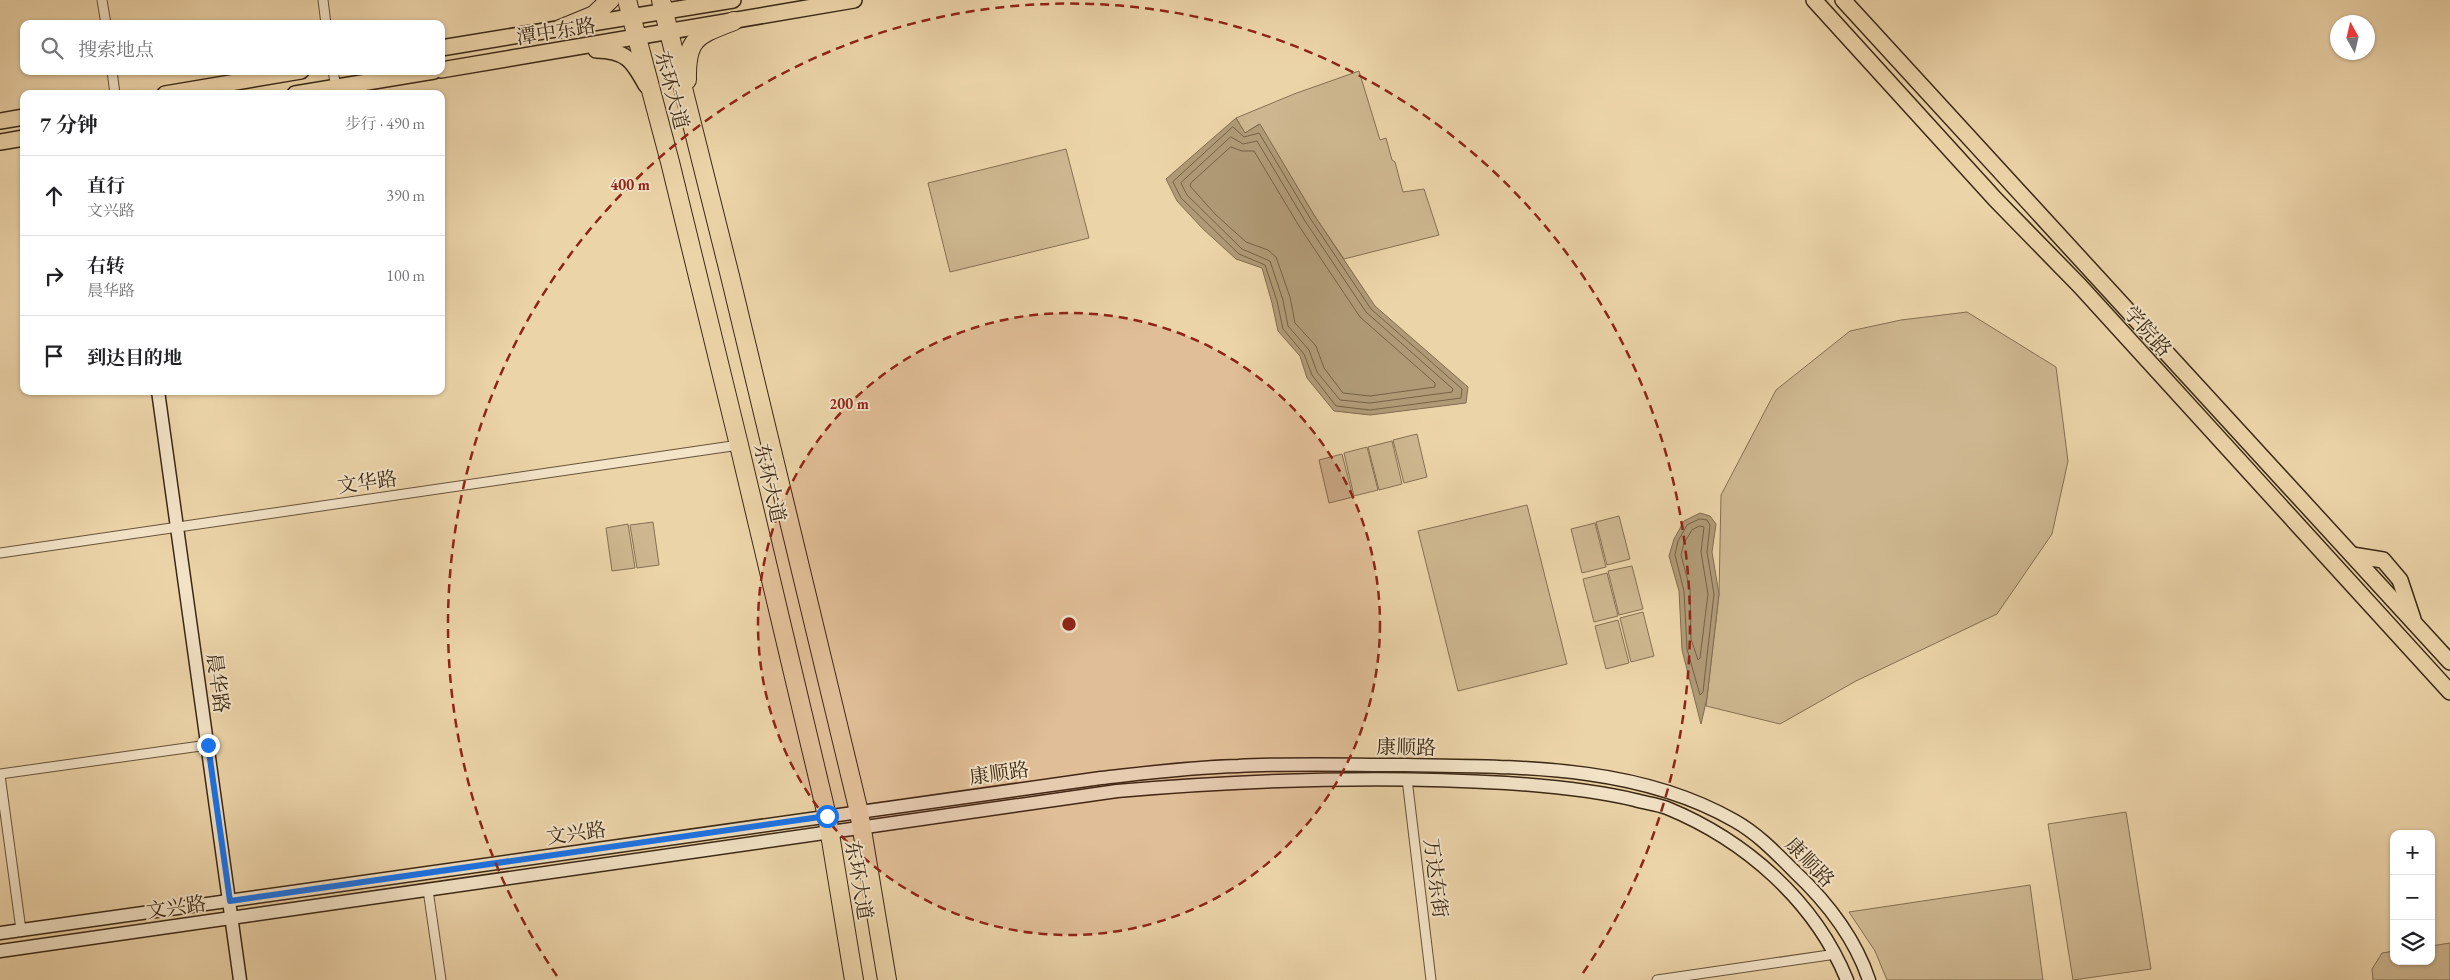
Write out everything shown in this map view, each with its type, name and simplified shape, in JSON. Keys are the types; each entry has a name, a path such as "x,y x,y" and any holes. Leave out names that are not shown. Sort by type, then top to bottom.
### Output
{"highway":[{"path":"560,29 594,15 610,0"},
{"name":"东环大道","path":"662,6 670,32 861,820 887,980"},
{"name":"东环大道","path":"629,8 740,445 828,825 854,980"},
{"path":"688,108 687,63 690,47 704,33 734,21"}],"main road":[{"path":"721,0 733,0"},
{"name":"潭中东路","path":"445,47 560,29 629,8 733,0"},
{"name":"潭中东路","path":"445,69 854,0"},
{"name":"学院路","path":"1814,0 1994,199 2080,286 2450,692"},
{"name":"学院路","path":"1843,0 2450,662"},
{"path":"567,50 602,50 625,55 638,70 652,96"},
{"path":"189,90 277,75"},
{"path":"318,90 410,75"},
{"path":"0,121 20,118"},
{"path":"0,142 20,139"},
{"name":"晨华路","path":"159,395 240,980"},
{"name":"康顺路","path":"861,820 1101,778 1237,766 1490,766 1623,779 1660,789 1698,803 1736,822 1764,842 1806,883 1832,912 1854,947 1869,980"},
{"name":"康顺路","path":"861,820 1117,791 1276,780 1407,780 1550,786 1607,793 1664,807 1712,828 1748,852 1814,920 1836,954 1847,980"},
{"name":"文兴路","path":"0,951 428,890 861,820"},
{"name":"文兴路","path":"0,933 230,901 828,825"}],"street":[{"path":"102,0 105,20"},
{"path":"322,0 325,20"},
{"path":"113,75 114,90"},
{"path":"334,75 336,87"},
{"name":"文华路","path":"0,553 740,445"},
{"path":"21,930 0,775 208,745"},
{"name":"万达东街","path":"1407,780 1431,980"},
{"path":"428,890 441,980"},
{"path":"1657,980 1836,954"}],"shaded area":[{"path":"1359,71 1380,140 1386,138 1403,192 1424,189 1439,235 1344,259 1314,215 1259,124 1245,133 1236,118 1294,94"},
{"path":"1066,149 1089,238 950,272 928,183"},
{"path":"1967,312 2056,367 2068,461 2052,534 1997,614 1856,681 1780,724 1706,706 1719,594 1721,495 1776,390 1850,331 1901,320"},
{"path":"1417,434 1427,477 1404,483 1393,440"},
{"path":"1392,441 1402,484 1379,490 1368,447"},
{"path":"1367,447 1378,490 1354,496 1344,453"},
{"path":"1342,454 1353,497 1329,503 1319,460"},
{"path":"1527,505 1567,664 1458,691 1418,531"},
{"path":"1619,516 1630,559 1607,565 1596,522"},
{"path":"653,522 659,565 637,568 630,525"},
{"path":"1595,523 1606,567 1582,573 1571,529"},
{"path":"628,524 635,568 612,571 606,528"},
{"path":"1632,566 1643,609 1619,615 1608,571"},
{"path":"1607,573 1618,616 1594,622 1583,579"},
{"path":"1643,612 1654,656 1631,662 1620,618"},
{"path":"1618,620 1629,663 1606,669 1595,626"},
{"path":"2126,812 2151,969 2073,980 2048,824"},
{"path":"2030,885 2043,980 1887,980 1875,951 1849,912"},
{"path":"2450,943 2450,980 2373,980 2372,969 2382,953 2390,952 2390,965 2435,965 2435,945"}],"water":[{"path":"1236,118 1245,133 1260,124 1314,215 1375,306 1468,387 1466,403 1370,415 1334,411 1307,378 1300,356 1278,331 1262,268 1236,259 1203,229 1177,201 1166,179"},
{"path":"1700,513 1710,516 1716,524 1712,552 1719,594 1707,698 1701,724 1682,650 1679,591 1669,556 1674,539 1684,521"}],"route":[{"path":"208,745 230,901 827,816"}]}
